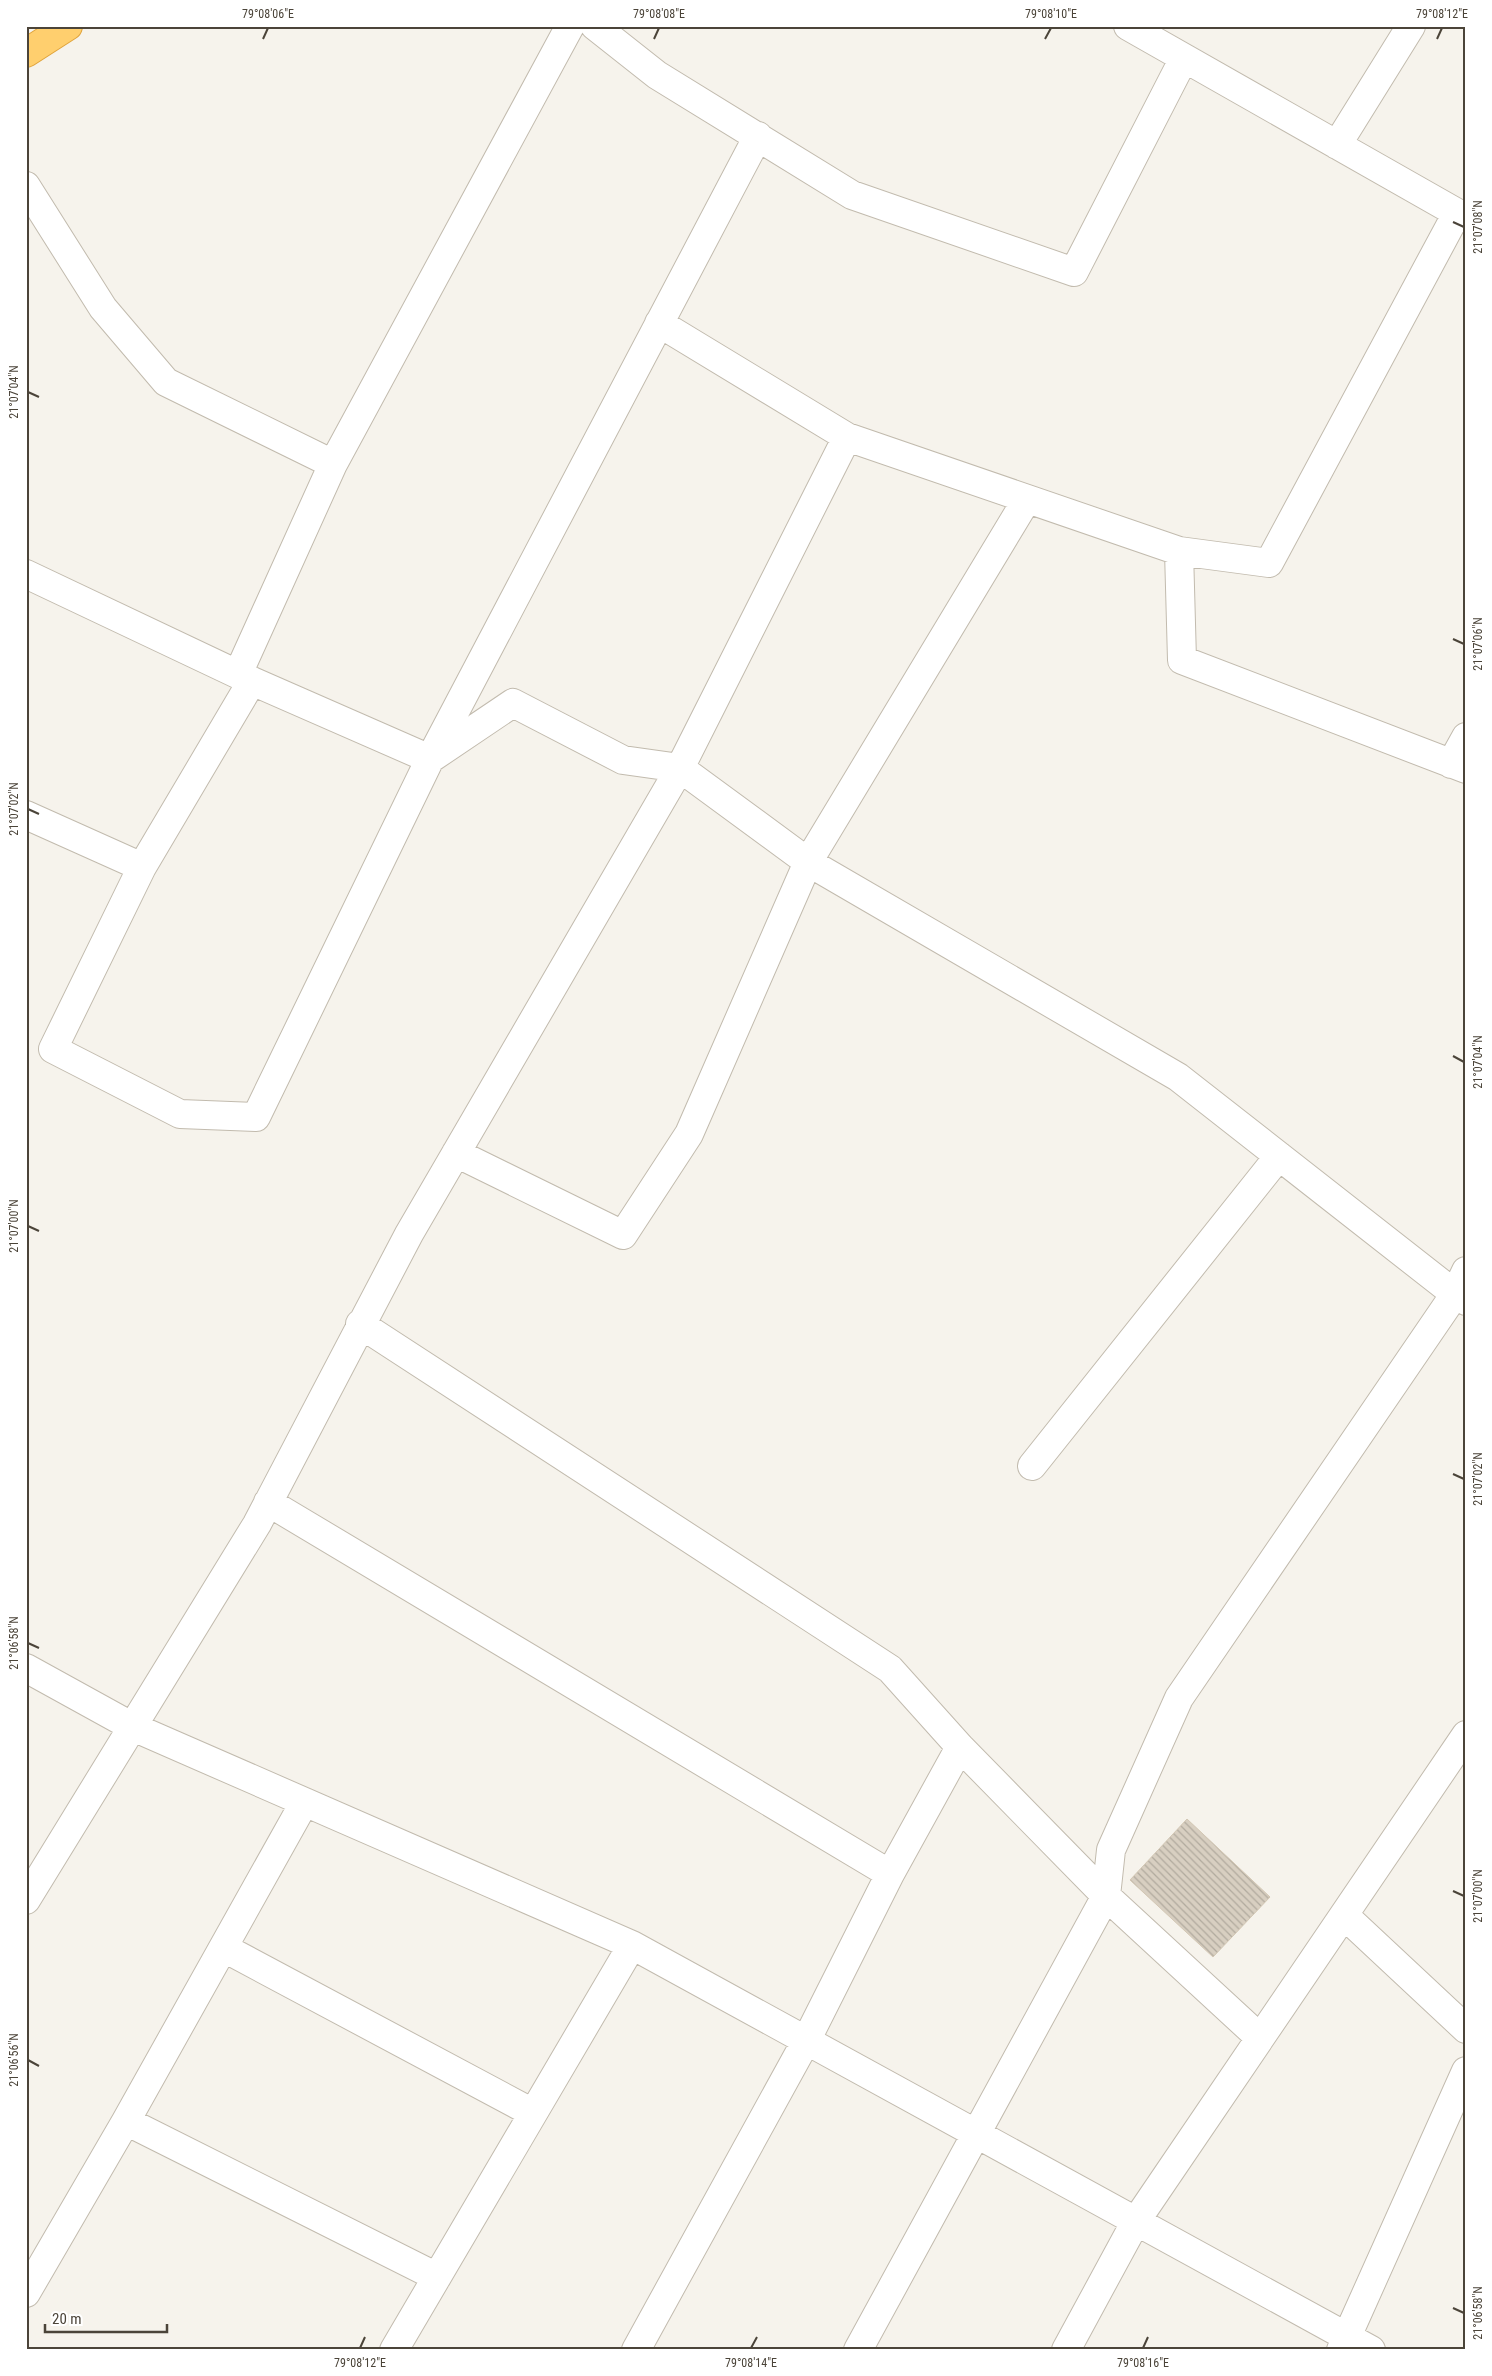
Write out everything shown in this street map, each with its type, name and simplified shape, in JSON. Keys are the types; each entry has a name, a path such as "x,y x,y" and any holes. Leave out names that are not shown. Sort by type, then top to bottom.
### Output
{"highway":[{"path":"26,53 68,26"}],"street":[{"path":"570,26 332,464 245,678 142,866 54,1049 180,1114 256,1117 430,758 758,136"},
{"path":"595,26 656,75 852,195 1074,272 1184,58"},
{"path":"659,323 847,437 1179,551 1269,563 1461,216 1128,26"},
{"path":"1338,145 1411,26"},
{"path":"26,186 103,308 166,382 332,464"},
{"path":"26,1900 257,1524 360,1324 456,1153 680,768 847,437"},
{"path":"456,1153 623,1234 689,1134 808,862 1027,499"},
{"path":"1179,551 1182,660 1459,767 1466,737"},
{"path":"26,574 245,678 430,758"},
{"path":"430,758 513,703 623,760 680,768 808,862 1178,1077 1278,1156 1462,1289 1180,1698 1111,1850 1106,1896 978,2134 858,2350"},
{"path":"26,815 142,866"},
{"path":"1032,1466 1278,1156"},
{"path":"360,1324 890,1669 960,1747 1106,1896 1260,2038"},
{"path":"268,1502 890,1874"},
{"path":"26,1668 132,1728 632,1945 1136,2221 1353,2345 1466,2070"},
{"path":"1066,2350 1136,2221 1466,1735"},
{"path":"636,2350 806,2041 890,1874 960,1747"},
{"path":"26,2293 126,2121 304,1804"},
{"path":"1344,1915 1466,2029"},
{"path":"394,2350 632,1945"},
{"path":"224,1948 533,2113"},
{"path":"126,2121 437,2277"}],"building":[{"path":"1187,1819 1270,1897 1213,1957 1130,1880"}]}
